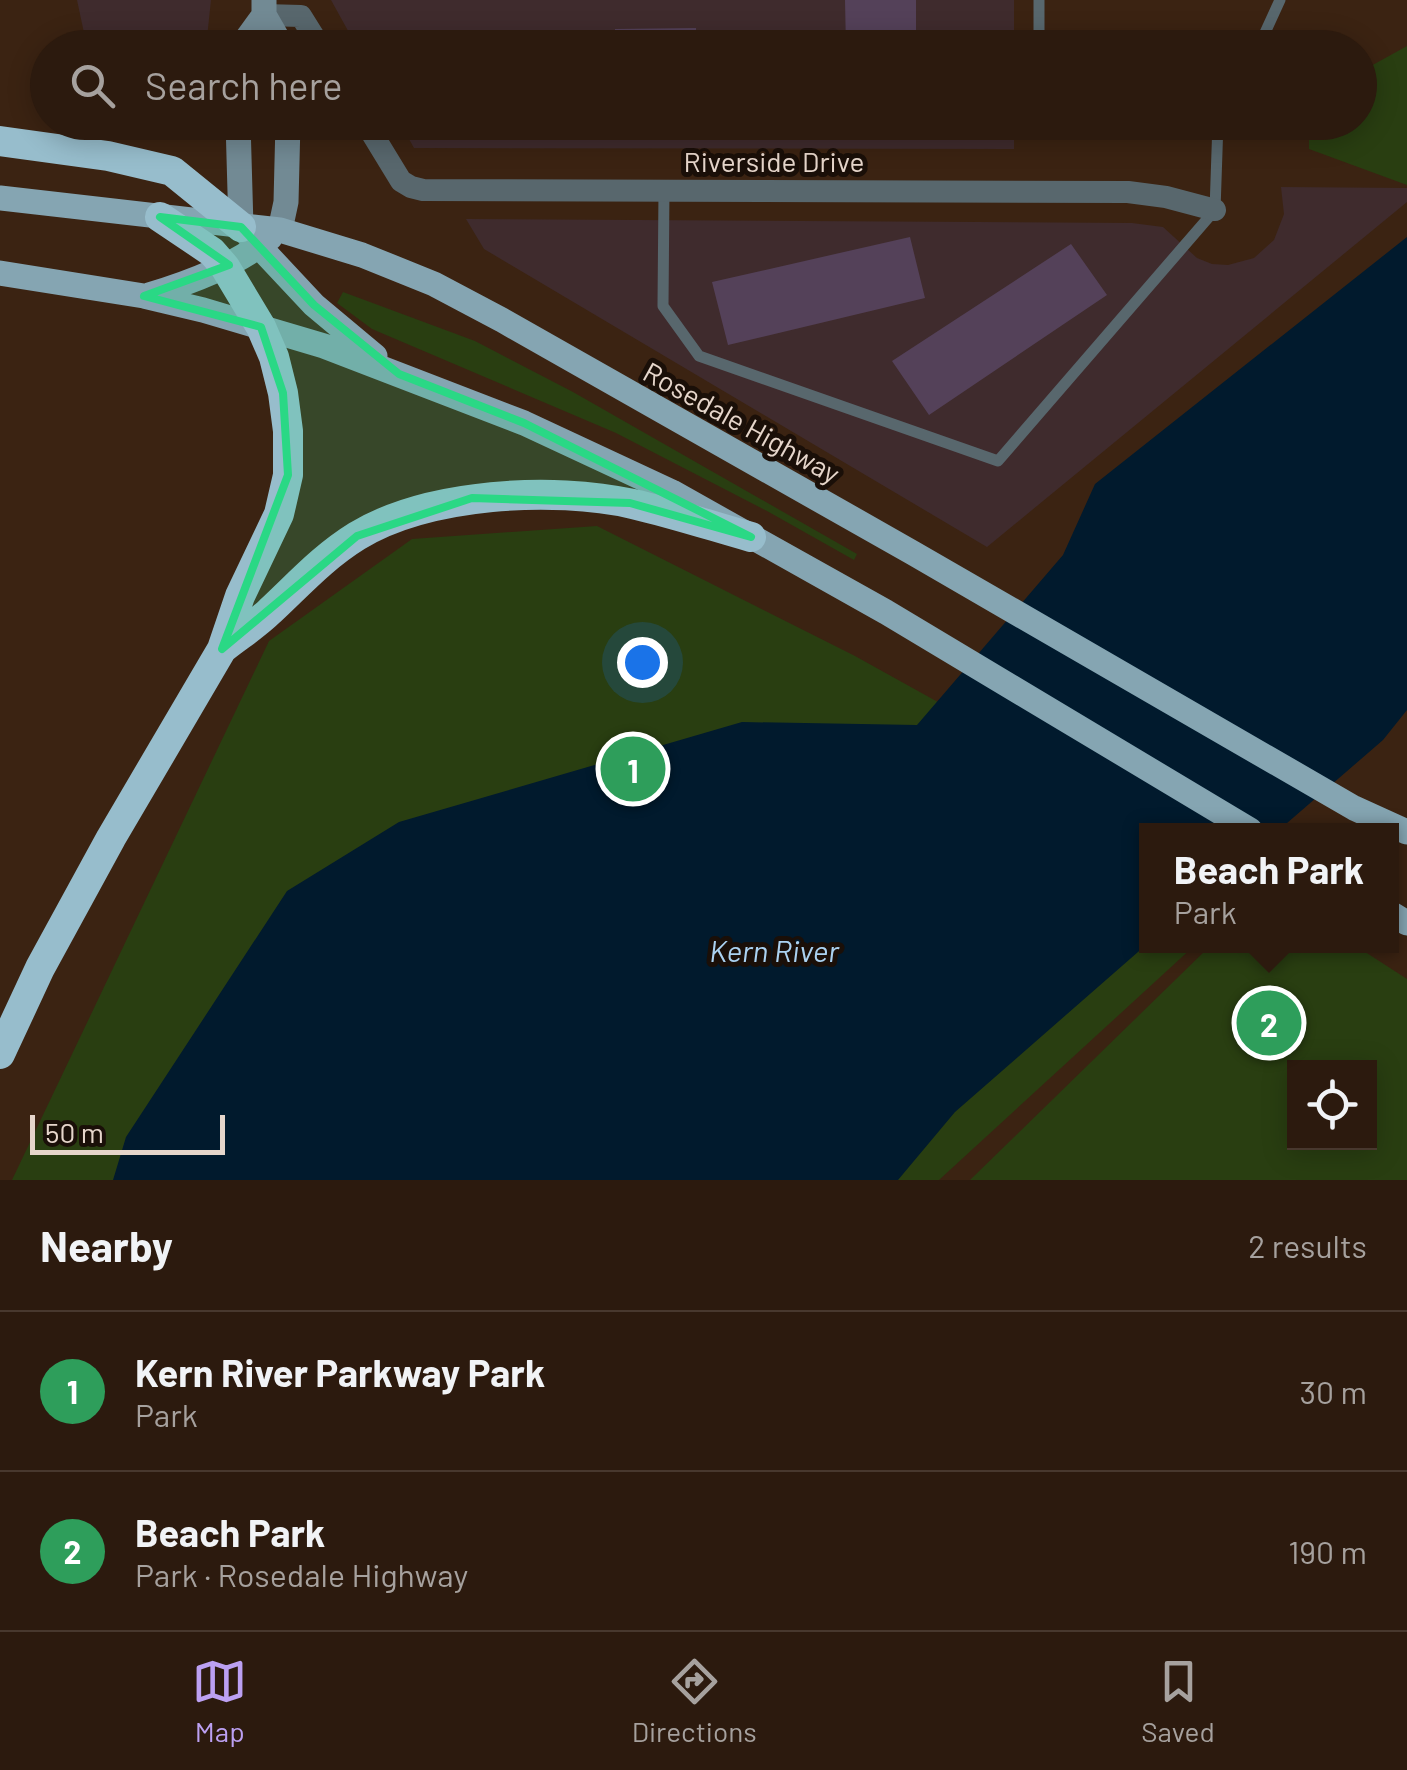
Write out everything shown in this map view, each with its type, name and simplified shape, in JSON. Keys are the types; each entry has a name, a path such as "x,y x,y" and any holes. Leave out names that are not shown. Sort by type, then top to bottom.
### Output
{"highway":[{"path":"0,141 108,156 172,171 250,237"},
{"path":"0,1054 84,886 222,649 240,596 279,514 288,475 288,431 282,393 274,357 261,326 212,252 160,217"},
{"path":"222,649 267,614 321,561 357,536 382,522 472,498 570,496 630,503 751,537"}],"main road":[{"path":"251,30 264,8"},
{"path":"240,140 250,237 314,306 399,374"},
{"path":"280,230 286,202 288,140"},
{"name":"Rosedale Highway","path":"0,198 160,217 250,237 280,230 434,284 913,553 1354,808 1387,823"},
{"path":"144,296 225,267 250,237"},
{"path":"0,273 144,296 261,326 524,423 672,492 886,612 1238,823"}],"street":[{"path":"264,8 301,16 309,30"},
{"name":"Riverside Drive","path":"375,140 394,173 411,188 1128,192 1216,210"}],"lane":[{"path":"1039,0 1039,30"},
{"path":"1266,30 1280,0"},
{"path":"664,190 663,306 699,356 998,460 1216,210 1218,140"}],"highlighted area":[{"path":"160,217 241,227 314,305 399,374 524,423 751,537 630,503 472,498 357,536 222,649 288,475 283,393 261,327 144,296 229,265"}],"shaded area":[{"path":"77,0 211,0 208,30 83,30"},
{"path":"331,0 1014,0 1014,30 348,30"},
{"path":"410,140 1014,140 1014,149 414,148"},
{"path":"1281,187 1407,188 1407,202 987,547 484,249 466,219 1132,223 1163,227 1197,258 1228,265 1254,258 1274,240 1284,214"}],"green space":[{"path":"1407,46 1407,185 1309,149 1309,140 1377,140 1377,63"},
{"path":"343,292 475,341 573,392 857,554 854,560 616,433 372,329 337,303"},
{"name":"Kern River","path":"597,526 855,656 1155,823 1139,823 1139,953 1186,953 939,1180 12,1180 269,641 412,539"},
{"path":"1203,953 1367,953 1407,979 1407,1180 970,1180"}],"water":[{"name":"Kern River","path":"1407,237 1407,710 1383,740 1287,823 1139,823 1139,951 955,1112 898,1180 113,1180 126,1137 287,891 399,822 742,722 917,725 1063,555 1095,484"}],"building":[{"path":"845,0 916,0 916,30 846,30"},
{"path":"696,28 696,30 615,30"},
{"path":"910,237 925,298 728,345 712,282"},
{"path":"1071,244 1107,295 929,415 892,361"}],"place":[{"name":"Kern River Parkway Park","path":"633,769"},
{"name":"Beach Park","path":"1269,1023"}]}
